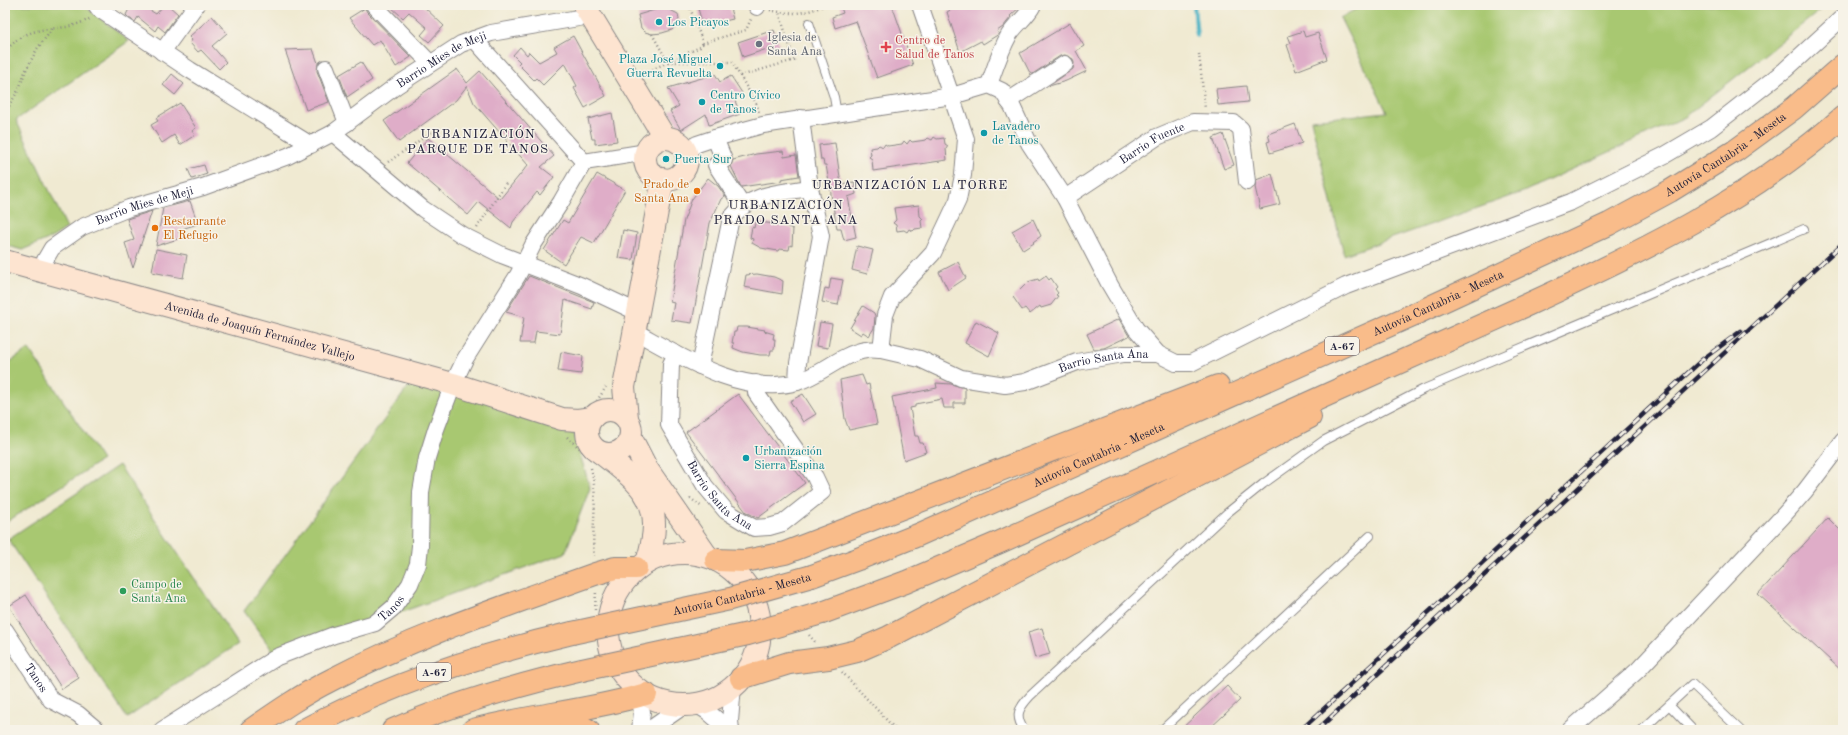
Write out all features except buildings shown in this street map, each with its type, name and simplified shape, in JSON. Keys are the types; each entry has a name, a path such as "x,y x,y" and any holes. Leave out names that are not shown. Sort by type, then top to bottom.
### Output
{"highway":[{"name":"Autovía Cantabria - Meseta","path":"304,730 373,696 434,672 499,651 572,633 730,599 812,576 925,532 1609,224 1703,172 1794,108 1843,65"},
{"path":"393,730 428,716 498,692 582,670 748,634 822,613 899,585 1014,536 1543,298 1679,232 1779,168 1843,117"},
{"path":"737,682 789,663 828,658 856,651 889,637 1306,419 1575,293 1629,266 1656,251 1679,232"},
{"path":"712,558 745,561 785,552 1214,387 1386,316 1472,286"},
{"path":"251,730 298,698 380,656 442,630 595,574 615,568 642,565"},
{"path":"473,730 527,717 588,709 641,693"},
{"path":"527,717 565,718 588,730"}],"street":[{"path":"162,52 196,5"},
{"path":"374,5 430,63"},
{"path":"881,350 885,315 892,297 933,253 958,200 961,187 966,139 920,5"},
{"path":"988,85 1010,34 1030,11 1032,5"},
{"path":"101,9 162,52 311,145"},
{"path":"587,10 665,138"},
{"name":"Barrio Mies de Meji","path":"42,271 45,260 52,248 82,227 128,208 246,172 288,156 311,145 333,133 396,86 430,63 474,39 506,29 553,23 587,10"},
{"path":"1158,354 1176,363 1191,362 1346,286 1571,202 1665,155 1711,128 1785,70 1843,17"},
{"path":"474,39 584,162"},
{"path":"686,151 697,144 763,125 952,96 988,85 1002,91 1008,101 1065,64"},
{"path":"326,68 347,123"},
{"name":"Barrio Santa Ana","path":"1008,101 1029,143 1065,198 1110,285 1136,329 1158,354"},
{"path":"797,382 798,363 821,236 810,188 801,118"},
{"name":"Barrio Fuente","path":"1065,198 1157,137 1193,122 1234,123 1241,129 1247,182"},
{"path":"333,133 423,209 470,239 524,263 533,245 561,202 584,162"},
{"path":"665,138 675,140 686,151 687,163 681,174 669,179 663,179 650,172 647,166 647,152 654,142 665,138"},
{"path":"715,138 724,160 716,165 742,205"},
{"path":"584,162 647,152"},
{"path":"562,419 578,420 597,411 616,410 629,428 628,445 621,451 609,454 595,448 587,428 597,411 615,386 636,322 663,179"},
{"path":"700,366 731,218 742,205 763,196 810,188"},
{"name":"Avenida de Joaquín Fernández Vallejo","path":"5,261 453,384 513,402 562,419"},
{"name":"Barrio Santa Ana","path":"524,263 582,286 636,322 676,354 700,366 745,382 772,385 797,382 852,354 866,350 881,350 920,359 961,378 1005,385 1025,382 1077,362 1124,354 1158,354"},
{"name":"Tanos","path":"162,730 277,657 334,635 375,623 394,607 410,584 418,564 420,546 421,492 427,458 453,384 465,359 524,263"},
{"name":"Barrio Santa Ana","path":"676,354 671,364 668,426 705,486 726,510 754,528 769,527 783,523 822,492 815,477 756,393 756,383"},
{"path":"615,386 629,428 647,469 712,558"},
{"path":"562,419 637,482 649,501 655,525 642,565"},
{"path":"1570,730 1638,670 1806,491 1843,441"},
{"path":"649,730 689,704 714,698 737,682 753,659 760,637 757,610 750,592 742,580 732,570 712,558 697,554 677,553 666,555 642,565 625,580 614,599 608,619 610,647 614,661 622,673 641,693 664,702 689,704 707,711 730,730"},
{"name":"Tanos","path":"5,630 51,700 78,714 97,730"},
{"path":"730,730 730,721 737,682"},
{"path":"640,730 642,712 641,693"}],"lane":[{"path":"809,23 834,97 837,114"},
{"path":"1024,730 1018,718 1020,707 1030,696 1227,513 1323,441 1424,388 1804,229"},
{"path":"1162,730 1370,536"},
{"path":"1647,729 1669,705 1692,684 1740,730"},
{"path":"1669,705 1693,730"}],"path":[{"path":"689,5 703,43"},
{"path":"630,80 703,43 746,30 756,6 779,12 800,14 825,5"},
{"path":"5,52 17,40 32,32 54,27 73,25 101,9"},
{"path":"740,76 794,60 779,12"},
{"path":"5,113 19,89 25,72 37,49 54,27"},
{"path":"652,34 668,62"},
{"path":"1199,54 1206,122"},
{"path":"668,62 732,62 757,106 763,125"},
{"path":"376,170 432,132"},
{"path":"470,239 506,183"},
{"path":"597,411 598,401 615,386"},
{"path":"595,482 596,510 592,543 597,588 595,611"}],"green space":[{"path":"14,5 83,5 129,41 16,120 67,228 53,237 22,250 5,245 5,11"},
{"path":"1363,5 1827,5 1685,117 1523,192 1344,255 1311,120 1387,112 1340,18"},
{"path":"29,349 102,460 5,523 5,365"},
{"path":"417,375 513,403 574,434 590,488 565,553 277,657 244,611"},
{"name":"Campo de Santa Ana","path":"119,465 238,644 127,718 8,539"}],"waterway":[{"path":"1194,5 1197,36"}],"railway":[{"path":"1317,730 1843,243"},
{"path":"1301,730 1703,359 1741,331"}],"place":[{"name":"Los Picayos","path":"659,22"},
{"name":"Iglesia de Santa Ana","path":"759,44"},
{"name":"Centro de Salud de Tanos","path":"886,47"},
{"name":"Plaza José Miguel Guerra Revuelta","path":"720,66"},
{"name":"Centro Cívico de Tanos","path":"702,102"},
{"name":"Lavadero de Tanos","path":"984,133"},
{"name":"Puerta Sur","path":"666,159"},
{"name":"Prado de Santa Ana","path":"697,191"},
{"name":"Restaurante El Refugio","path":"155,228"},
{"name":"Urbanización Sierra Espina","path":"746,458"},
{"name":"Campo de Santa Ana","path":"123,591"}],"district":[{"name":"URBANIZACIÓN PARQUE DE TANOS","path":"478,140"},
{"name":"URBANIZACIÓN LA TORRE","path":"910,184"},
{"name":"URBANIZACIÓN PRADO SANTA ANA","path":"786,212"}]}
